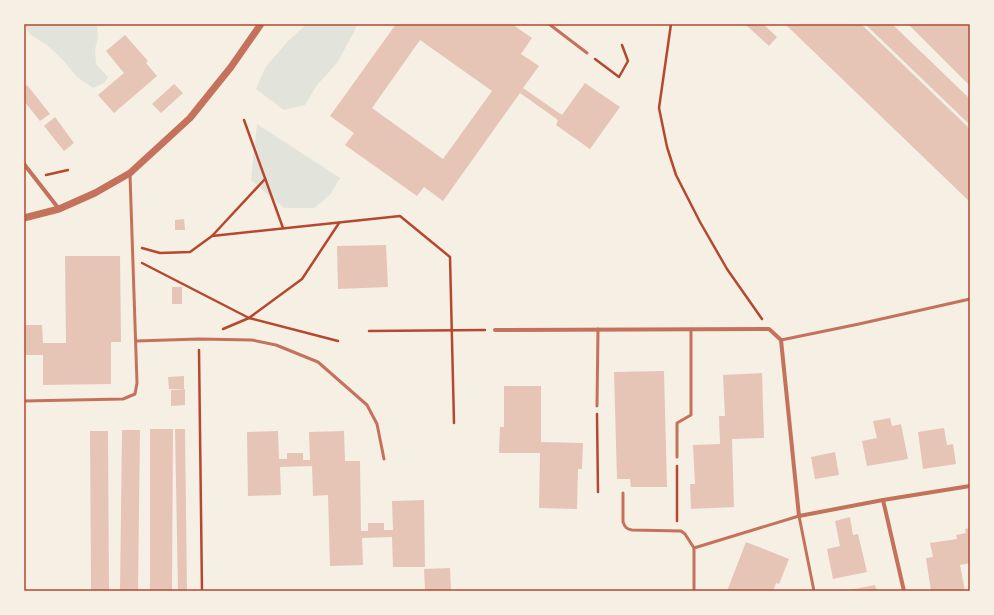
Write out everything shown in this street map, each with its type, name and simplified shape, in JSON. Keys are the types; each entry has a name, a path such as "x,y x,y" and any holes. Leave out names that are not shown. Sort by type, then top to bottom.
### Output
{"street":[{"path":"24,218 59,209 94,194 130,173 190,118 231,67 261,24"},
{"path":"24,164 59,209"},
{"path":"495,330 769,329 781,340 799,516 883,500 970,486"},
{"path":"883,500 904,591"}],"lane":[{"path":"549,24 587,53"},
{"path":"24,402 123,399 134,394 137,383 130,173"},
{"path":"781,340 970,299"},
{"path":"598,329 598,406"},
{"path":"677,457 677,423 691,415 691,329"},
{"path":"136,341 198,339 252,340 276,345 318,362 367,405 378,424 384,458"},
{"path":"623,493 623,522 627,529 676,530 685,534 694,548 694,591"},
{"path":"694,548 799,516 814,591"}],"path":[{"path":"670,24 659,108 667,147 676,175 700,222 727,269 769,329"},
{"path":"587,53 619,77 628,61 622,44"},
{"path":"244,120 283,228"},
{"path":"132,245 160,253 190,252 212,236 265,179"},
{"path":"212,236 400,216 450,257 454,423"},
{"path":"220,330 249,318 302,279 339,222"},
{"path":"133,259 249,318 338,341"},
{"path":"369,331 495,330"},
{"path":"198,339 202,591"},
{"path":"598,406 598,492"},
{"path":"676,530 677,457"}],"shaded area":[{"path":"24,24 97,24 98,38 95,49 96,64 108,77 104,83 93,88 77,77 63,60 48,46 30,34"},
{"path":"307,24 357,24 337,63 317,85 305,105 284,110 256,89 265,68 288,41"},
{"path":"257,124 340,178 330,195 314,208 284,208 251,180"}],"building":[{"path":"396,24 512,24 532,38 521,54 539,66 523,88 562,115 585,83 620,107 590,149 556,125 558,120 520,93 443,201 424,187 417,196 345,145 354,133 330,116","holes":["420,40 492,91 443,159 372,108"]},
{"path":"745,24 763,24 777,37 769,46"},
{"path":"785,24 861,24 970,129 970,202"},
{"path":"865,24 892,24 970,99 970,125"},
{"path":"908,24 970,24 970,86"},
{"path":"125,35 148,61 146,63 157,76 114,113 98,95 124,73 106,51"},
{"path":"174,84 183,93 161,113 152,104"},
{"path":"27,85 50,114 40,121 24,101 24,87"},
{"path":"55,117 74,143 64,151 44,126"},
{"path":"184,219 185,230 175,230 175,220"},
{"path":"386,245 388,287 338,289 337,246"},
{"path":"65,256 120,256 121,342 111,342 111,384 43,385 43,355 24,355 24,325 42,325 43,343 66,343"},
{"path":"172,287 182,287 182,304 172,304"},
{"path":"664,371 667,487 631,487 630,479 617,479 614,372"},
{"path":"762,373 764,438 732,439 734,507 691,509 690,484 695,484 693,445 720,444 719,416 725,416 723,375"},
{"path":"184,376 184,389 169,389 168,377"},
{"path":"504,386 541,386 541,442 583,443 582,469 578,469 577,509 539,508 540,453 499,453 500,427 504,427"},
{"path":"185,389 185,405 171,406 171,390"},
{"path":"890,418 892,426 901,424 908,459 867,466 862,441 877,438 873,421"},
{"path":"944,428 947,445 953,444 956,464 923,469 918,432"},
{"path":"150,429 173,429 172,591 150,591"},
{"path":"175,429 185,429 187,591 178,591"},
{"path":"122,430 140,430 138,591 120,591"},
{"path":"90,431 108,431 109,591 91,591"},
{"path":"278,431 279,459 287,459 287,453 303,453 303,460 310,460 309,432 344,431 345,461 360,461 361,531 368,531 368,523 384,523 384,530 393,530 392,501 424,500 425,567 393,567 392,537 362,538 363,565 330,566 328,495 313,496 312,466 280,467 281,495 248,496 247,432"},
{"path":"835,452 839,475 815,479 811,457"},
{"path":"850,517 853,535 858,534 867,572 833,579 827,549 840,546 835,521"},
{"path":"970,528 970,563 960,565 965,591 931,591 926,558 933,557 930,543 957,539 956,535 966,533 965,529"},
{"path":"746,542 789,559 779,584 776,583 773,591 727,591"},
{"path":"450,568 451,590 425,590 424,569"},
{"path":"875,585 877,591 849,591 849,590"}]}
